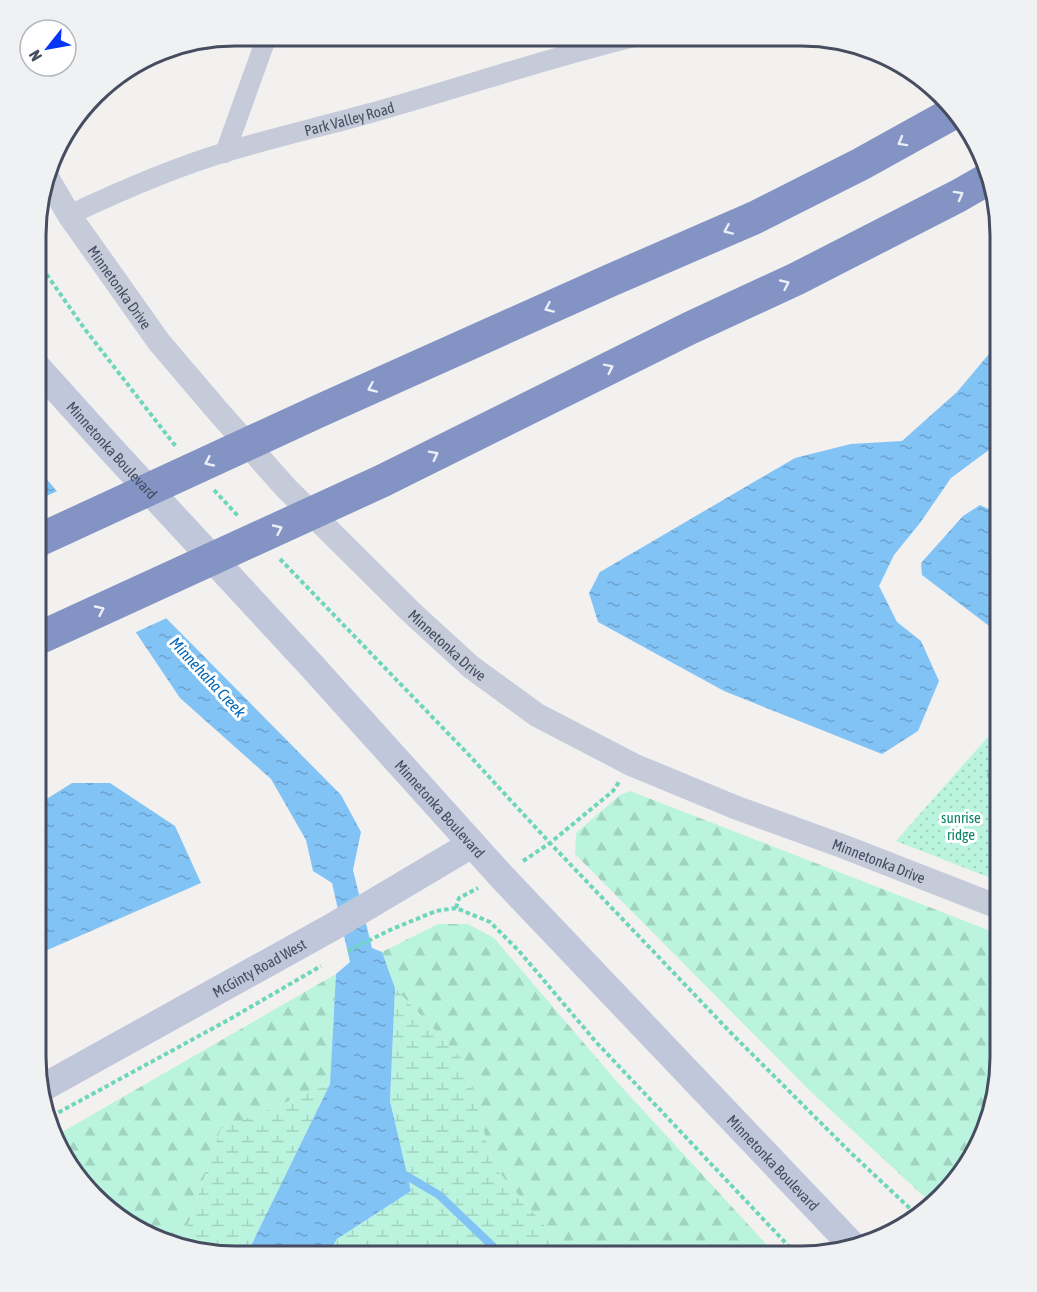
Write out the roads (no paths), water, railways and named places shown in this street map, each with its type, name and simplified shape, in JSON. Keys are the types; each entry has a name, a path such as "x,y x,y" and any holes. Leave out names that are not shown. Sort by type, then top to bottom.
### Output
{"highway":[{"path":"47,536 320,411 754,218 861,164 948,116"},
{"path":"47,635 382,481 690,328 796,279 983,182"}],"main road":[{"name":"Minnetonka Boulevard","path":"47,377 472,844 846,1240"},
{"name":"McGinty Road West","path":"49,1084 334,926 472,844"}],"street":[{"path":"225,153 263,46"},
{"name":"Park Valley Road","path":"69,215 110,195 225,153 600,46"},
{"name":"Minnetonka Drive","path":"53,188 69,215 159,342 216,409 286,488 412,613 471,667 537,715 633,765 737,808 990,904"}],"water":[{"path":"989,354 990,449 951,478 920,523 894,555 879,586 897,622 921,641 939,681 918,731 882,754 724,691 598,622 589,593 600,572 795,458 851,444 902,441 957,392"},
{"name":"Minnehaha Creek","path":"47,480 167,619 341,795 361,832 353,870 372,948 382,952 395,988 390,1101 411,1191 337,1239 333,1245 251,1245 330,1084 336,974 350,962 332,883 313,871 306,840 271,779 180,698 137,634 47,539"},
{"path":"980,505 990,510 990,627 922,575 921,563 963,516"},
{"path":"72,783 110,783 175,826 201,883 47,950 47,799"}],"waterway":[{"path":"400,1172 439,1195 491,1245"}],"park label":[{"name":"sunrise ridge","path":"961,826"}]}
